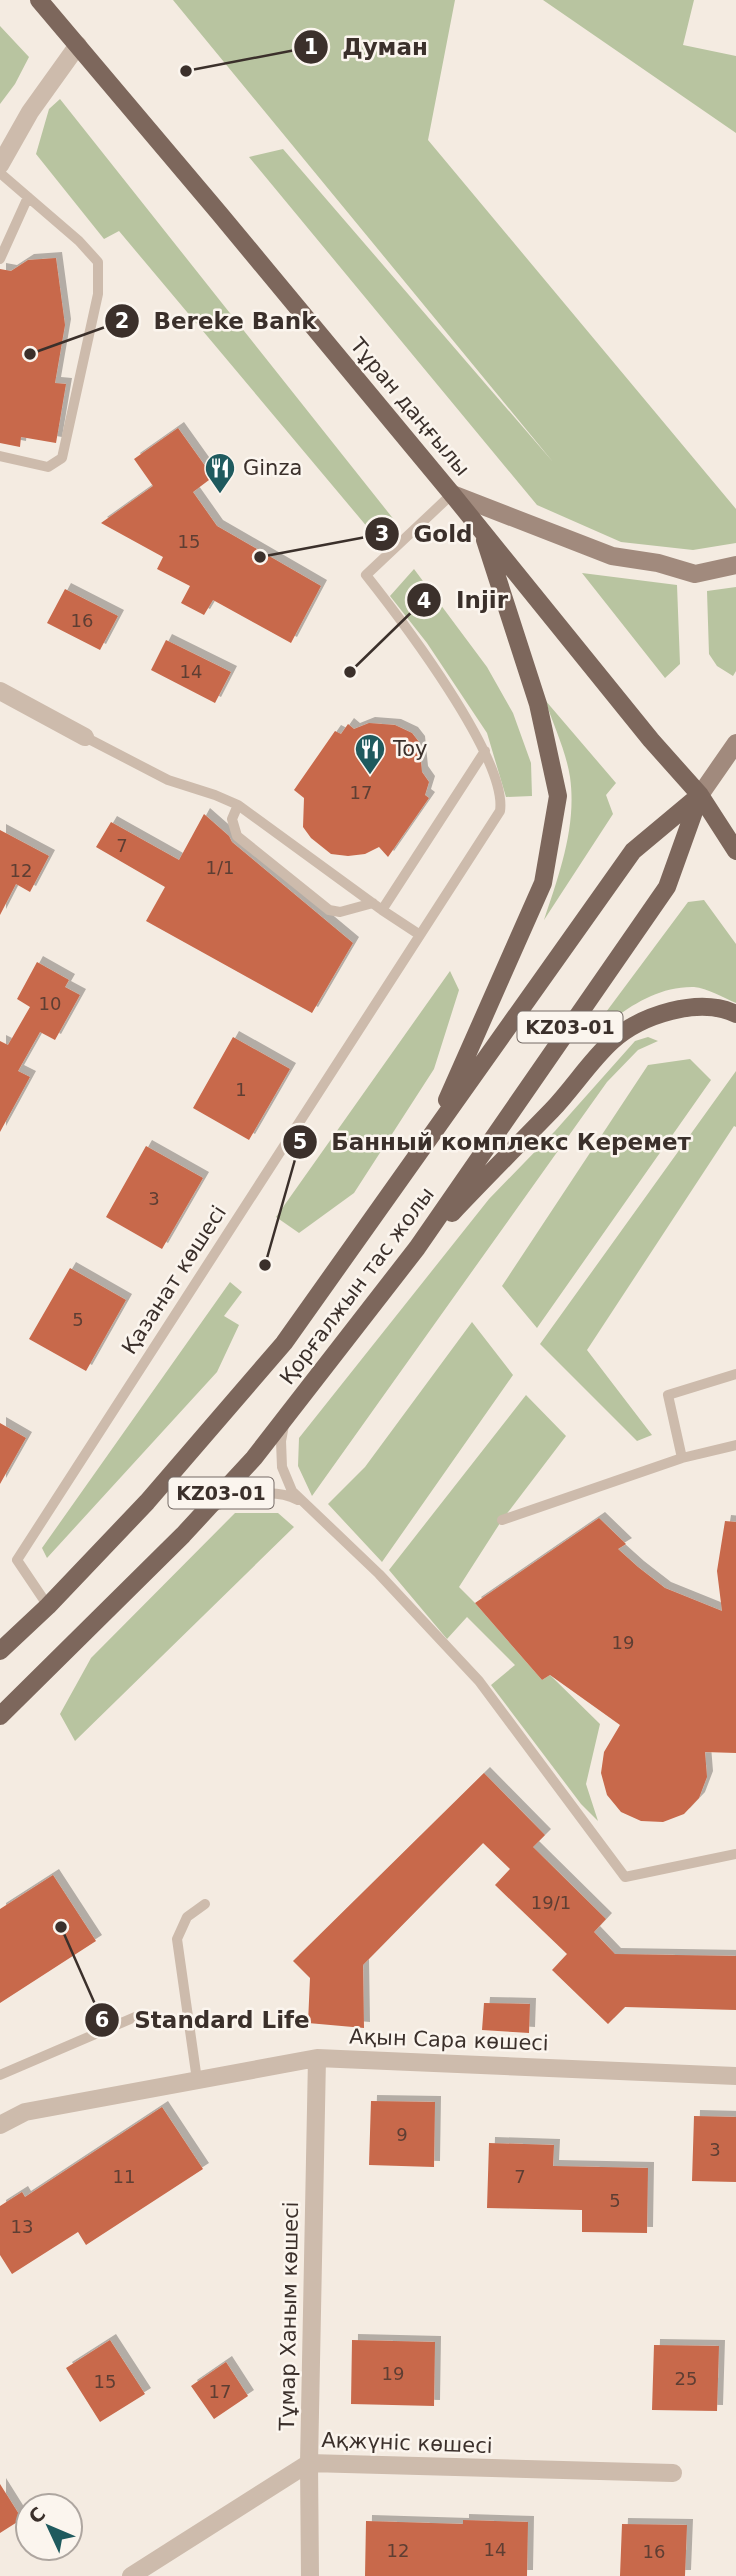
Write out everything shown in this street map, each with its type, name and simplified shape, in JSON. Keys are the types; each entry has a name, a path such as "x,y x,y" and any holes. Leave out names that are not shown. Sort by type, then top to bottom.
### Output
{"main road":[{"name":"Тұран даңғылы","path":"39,0 482,530 651,740 699,795 736,851"},
{"path":"452,494 612,556 695,574 736,565"},
{"path":"432,1134 543,883 558,796 538,704 482,530"},
{"name":"Қорғалжын тас жолы","path":"0,1651 48,1606 148,1502 284,1343 633,851 699,795 736,743"},
{"name":"Қорғалжын тас жолы","path":"0,1716 254,1458 417,1248 667,887 699,795"},
{"path":"417,1248 555,1107 612,1040 651,1016 699,1006 736,1014"}],"street":[{"path":"0,165 6,142 78,45"},
{"path":"0,691 85,737"},
{"name":"Ақын Сара көшесі","path":"0,2125 26,2112 317,2058 736,2076"},
{"name":"Тұмар Ханым көшесі","path":"310,2576 309,2463 317,2058"},
{"name":"Ақжүніс көшесі","path":"131,2576 309,2463 673,2473"}],"lane":[{"path":"0,173 79,241 98,262 98,294 62,458 48,467 0,456"},
{"path":"0,259 28,197"},
{"path":"85,737 168,780 215,795 238,806 420,935 500,811 500,797 485,751 421,646 366,575 452,494"},
{"path":"238,806 232,819 237,836 319,904 340,912 378,906 485,751"},
{"name":"Қазанат көшесі","path":"48,1606 17,1560 420,935"},
{"path":"682,1458 668,1395 736,1374"},
{"path":"285,1418 281,1441 282,1467 292,1491 379,1574 479,1681 625,1877 736,1854"},
{"path":"502,1520 682,1458 736,1445"},
{"path":"205,1510 231,1499 260,1493 286,1494 307,1505"},
{"path":"197,2080 177,1939 187,1917 205,1904"},
{"path":"0,2075 135,2017"}],"green space":[{"path":"173,0 455,0 428,140 736,509 736,543 693,550 621,542 537,505 249,157 283,149 553,462"},
{"path":"543,0 694,0 683,45 736,56 736,133"},
{"path":"0,26 29,57 15,84 0,104"},
{"path":"60,99 395,521 379,541 119,231 104,239 36,154 49,109"},
{"path":"414,569 487,667 513,713 531,763 532,796 506,797 487,733 427,643 390,596"},
{"path":"582,573 677,585 680,664 665,678"},
{"path":"736,587 736,671 733,676 717,666 709,654 707,591"},
{"path":"545,700 616,783 606,795 613,814 544,920 565,850 572,795 566,757"},
{"path":"704,900 736,944 736,1003 694,987 664,991 623,1012 586,1039 688,902"},
{"path":"450,971 459,990 434,1069 354,1193 299,1233 276,1217"},
{"path":"648,1037 658,1041 638,1050 607,1082 312,1496 298,1466 299,1438 489,1199 555,1131 635,1041"},
{"path":"690,1059 711,1080 537,1328 502,1286 648,1065"},
{"path":"736,1071 736,1127 734,1126 587,1350 652,1435 637,1441 540,1344"},
{"path":"230,1282 242,1292 224,1316 239,1325 217,1372 47,1558 42,1548"},
{"path":"472,1322 513,1375 382,1562 328,1504 365,1467"},
{"path":"526,1395 566,1436 502,1520 459,1587 542,1680 550,1675 600,1724 586,1784 598,1821 581,1804 491,1685 515,1665 467,1617 447,1639 389,1570"},
{"path":"235,1513 278,1513 294,1527 75,1741 60,1714 91,1658"}],"building":[{"path":"56,258 65,325 55,383 66,384 56,443 21,437 20,447 0,443 0,269 11,271 28,260"},
{"path":"178,428 213,477 193,492 217,526 321,586 291,643 213,600 204,615 181,603 190,586 157,569 163,557 101,523 153,486 134,459"},
{"path":"65,589 118,616 100,650 47,623"},
{"path":"166,640 231,672 215,703 151,670"},
{"path":"369,723 395,725 412,733 419,742 422,772 429,782 425,795 429,798 388,857 379,847 365,854 331,854 311,838 303,827 304,798 294,790 335,731 341,734 348,724 354,729"},
{"path":"204,814 229,836 232,842 353,943 312,1013 146,921 165,887 96,847 111,822 179,860"},
{"path":"0,830 49,856 30,892 16,884 0,915"},
{"path":"37,962 69,980 65,987 80,995 55,1040 40,1032 18,1071 30,1077 0,1132 0,1041 8,1045 30,1007 17,999"},
{"path":"233,1037 290,1069 249,1140 193,1108"},
{"path":"146,1146 203,1178 162,1249 106,1217"},
{"path":"70,1268 126,1300 86,1371 29,1339"},
{"path":"0,1423 26,1438 0,1484"},
{"path":"599,1518 626,1544 618,1549 665,1588 722,1611 717,1571 725,1521 736,1522 736,1753 705,1752 707,1777 699,1798 684,1814 663,1822 641,1821 621,1812 607,1795 601,1773 604,1752 620,1725 550,1675 542,1680 475,1603"},
{"path":"484,1773 545,1835 533,1847 606,1919 594,1932 615,1954 736,1956 736,2010 625,2007 608,2024 552,1970 567,1954 495,1885 510,1869 483,1843 363,1965 364,2028 308,2023 310,1978 293,1961"},
{"path":"53,1875 96,1941 0,2003 0,1909"},
{"path":"484,2003 530,2004 529,2033 482,2030"},
{"path":"371,2101 435,2102 434,2167 369,2165"},
{"path":"162,2107 203,2169 86,2245 78,2232 12,2274 0,2255 0,2206 22,2192 25,2197"},
{"path":"694,2116 736,2117 736,2182 692,2181"},
{"path":"489,2143 554,2145 553,2166 648,2168 647,2233 582,2232 582,2210 487,2208"},
{"path":"110,2340 145,2394 100,2422 66,2368"},
{"path":"352,2340 435,2342 434,2406 351,2404"},
{"path":"654,2345 719,2346 717,2411 652,2410"},
{"path":"226,2362 248,2396 214,2419 191,2386"},
{"path":"0,2484 14,2506 14,2524 0,2533"},
{"path":"463,2520 528,2522 527,2576 365,2576 366,2521 463,2524"},
{"path":"622,2524 687,2525 685,2576 620,2576"}],"place":[{"name":"Думан","path":"186,71"},
{"name":"Bereke Bank","path":"30,354"},
{"name":"Ginza","path":"220,495"},
{"name":"Gold","path":"260,557"},
{"name":"Injir","path":"350,672"},
{"name":"Toy","path":"370,776"},
{"name":"Банный комплекс Керемет","path":"265,1265"},
{"name":"Standard Life","path":"61,1927"}]}
